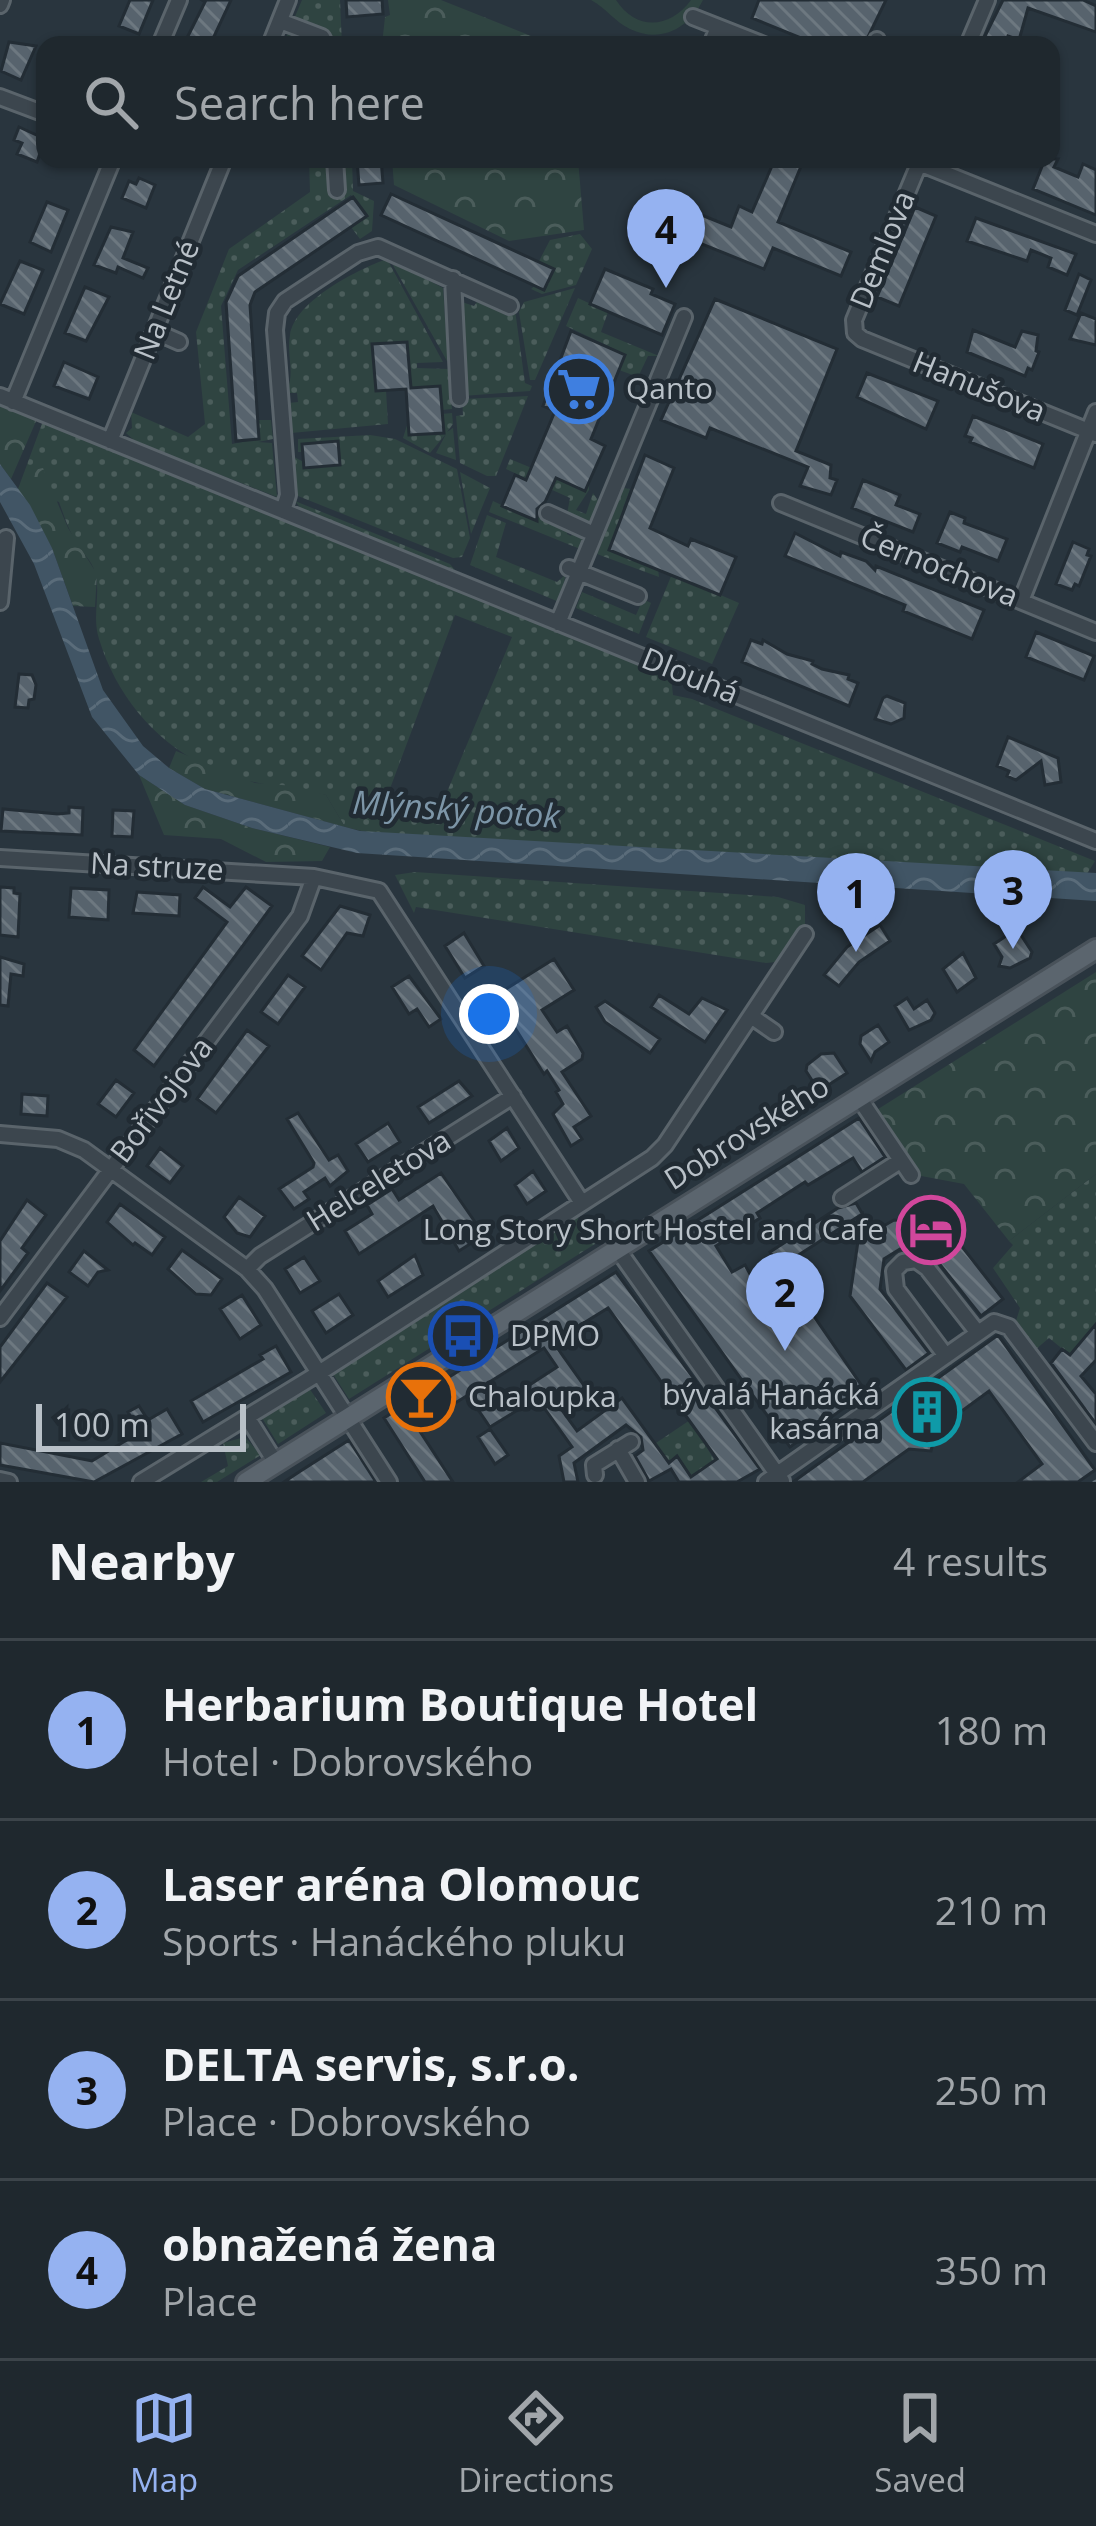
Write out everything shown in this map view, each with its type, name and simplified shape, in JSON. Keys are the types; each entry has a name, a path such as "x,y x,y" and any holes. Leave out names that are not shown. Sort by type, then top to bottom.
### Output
{"main road":[{"name":"Dobrovského","path":"246,1482 1096,949"}],"street":[{"path":"164,36 179,0"},
{"path":"274,36 288,0"},
{"path":"972,36 987,0"},
{"path":"693,17 741,36"},
{"path":"280,21 319,36"},
{"path":"714,36 718,27"},
{"path":"0,97 36,111"},
{"path":"7,399 109,168"},
{"name":"Na Letné","path":"110,441 220,168"},
{"path":"336,168 337,190"},
{"name":"Demlova","path":"862,339 855,333 854,320 917,168"},
{"path":"937,168 1096,234"},
{"path":"283,511 288,495 275,330 277,313 285,301 358,253 375,247 393,250 510,306"},
{"path":"453,279 459,398"},
{"path":"558,623 574,570 594,534 684,317"},
{"path":"154,331 179,342"},
{"name":"Hanušova","path":"862,339 1092,432"},
{"name":"Dlouhá","path":"7,399 1096,841"},
{"path":"1021,601 1092,432 1096,412"},
{"name":"Černochova","path":"781,502 1096,632"},
{"path":"548,513 594,534"},
{"path":"0,602 6,538"},
{"path":"574,570 638,596"},
{"name":"Na struze","path":"0,858 314,877 370,888 382,895 582,1203"},
{"name":"Bořivojova","path":"0,1318 299,916 314,877"},
{"name":"Dobrovského","path":"141,1482 652,1159 805,934"},
{"path":"751,1016 774,1032"},
{"name":"Helceletova","path":"247,1269 260,1256 513,1096"},
{"path":"859,1097 910,1175"},
{"path":"0,1133 65,1141 111,1168 247,1269 265,1289 389,1482"},
{"path":"842,1198 900,1161"},
{"path":"618,1250 776,1480 994,1322 1010,1327 1096,1443"},
{"path":"946,1356 896,1289 894,1271 903,1262 916,1260 927,1268 978,1333"},
{"path":"247,1417 276,1463"},
{"path":"596,1475 594,1465 624,1446 637,1482"}],"green space":[{"path":"302,0 340,0 342,36 287,36"},
{"path":"388,0 441,0 531,36 383,36 385,17 390,15"},
{"path":"591,0 616,0 633,17 653,22 673,17 691,0 703,0 682,25 653,35 625,26"},
{"path":"309,168 352,168 353,191 374,201 372,231 360,239 351,227 367,216 351,195 238,270 221,306 232,444 259,439 258,420 271,420 273,439 258,442 272,443 277,497 136,442 126,433 132,428 131,412 188,437 205,424 196,332 229,249 310,192"},
{"path":"393,168 579,168 584,230 509,241 394,185"},
{"path":"580,234 592,249 576,285 542,294 531,289 553,269 539,261 550,240"},
{"path":"387,259 443,362 417,363 417,368 449,369 452,409 442,410 411,388 406,342 373,344 376,390 386,390 388,424 291,433 288,403 298,402 297,393 286,393 294,322 329,288"},
{"path":"390,260 443,288 448,361 447,361"},
{"path":"575,288 535,380 530,380 519,312 524,302"},
{"path":"481,296 496,308 515,310 530,391 462,396 460,374 465,371 459,301 474,306"},
{"path":"578,298 608,312 601,332 659,356 648,356 639,375 649,381 619,370 625,354 566,326"},
{"path":"528,396 496,476 460,463 456,416 463,415 462,399"},
{"path":"0,403 37,419 11,479 0,464"},
{"path":"452,413 453,424 447,432 453,428 456,460 436,453 446,434 430,453 403,438 408,422 410,435 443,433 442,414"},
{"path":"43,421 671,676 673,695 1095,861 1087,874 366,832 345,827 326,795 226,775 156,732 122,690 109,665 97,630 96,576 59,502 18,489","holes":["455,615 512,637 439,811 385,802"]},
{"path":"370,435 395,439 457,469 470,538 462,557 453,558 293,494 292,456 302,461 303,469 341,465 339,440 302,443 302,452 298,452 298,439"},
{"path":"510,459 585,490 589,482 576,510 586,514 593,493 599,502 593,518 584,524 567,514 570,498 506,469"},
{"path":"43,468 68,528 97,574 95,607 73,606 52,548 18,489 29,471"},
{"path":"460,472 490,488 471,534"},
{"path":"624,488 630,489 623,508 659,577 597,554"},
{"path":"295,501 450,564 455,570 302,510"},
{"path":"493,501 536,521 540,514 569,525 567,534 575,530 583,538 580,549 489,512"},
{"path":"487,515 506,523 496,557 557,582 566,574 559,602 470,565"},
{"path":"672,574 739,603 712,664 646,637"},
{"path":"582,592 636,615 643,599 651,603 639,634 576,608"},
{"path":"176,751 255,783 295,786 326,795 345,827 205,789 169,768"},
{"path":"139,775 185,805 330,847 322,861 266,862 221,839 164,835"},
{"path":"415,872 778,897 805,905 805,927 776,962 766,963 416,907 414,913 395,875"},
{"path":"1096,972 1096,1174 1009,1241 964,1184 916,1175 875,1111"},
{"path":"1096,1174 1096,1324 1070,1355 1049,1338 1035,1350 1015,1324 1020,1308 993,1268 1013,1245 1009,1241"},
{"path":"576,1215 595,1244 349,1399 331,1371"},
{"path":"309,1388 326,1413 278,1444 262,1418"},
{"path":"690,1420 715,1461 691,1475 678,1456 668,1461 656,1443"},
{"path":"245,1437 261,1455 217,1482 201,1482 228,1466 223,1443"}],"water":[{"path":"0,464 30,505 52,548 103,690 143,746 205,789 360,831 1096,873 1096,901 357,853 252,828 185,805 139,775 92,717 34,564 0,502"}],"building":[{"path":"130,0 153,0 139,34 119,26"},
{"path":"202,0 231,0 214,36 188,36"},
{"path":"346,0 382,0 383,14 347,17"},
{"path":"759,0 886,0 868,36 796,36 752,18"},
{"path":"1003,0 1083,0 1096,6 1096,32 1028,8 1020,36 985,36"},
{"path":"9,42 36,46 21,80 1,71"},
{"path":"19,127 36,135 36,162 17,154 22,143 14,140"},
{"path":"1083,164 1096,170 1096,215 1033,189 1041,168 1078,177"},
{"path":"358,168 382,168 383,183 359,185"},
{"path":"771,168 800,168 778,222 851,252 841,276 773,248 764,269 667,230 677,205 731,227 739,206 752,212"},
{"path":"139,178 155,185 146,208 122,198 129,181 136,184"},
{"path":"391,194 554,269 544,290 381,215"},
{"path":"353,197 367,216 255,292 250,305 259,439 236,441 226,302 238,276"},
{"path":"47,202 68,210 51,252 30,242"},
{"path":"915,207 936,216 899,306 877,297"},
{"path":"976,218 1076,254 1067,275 1048,267 1051,258 1031,250 1027,261 967,241"},
{"path":"111,227 133,232 123,258 148,268 143,278 118,267 116,273 94,265"},
{"path":"20,261 43,270 24,314 0,304"},
{"path":"605,269 675,304 662,335 590,304"},
{"path":"1079,274 1091,280 1077,315 1065,310"},
{"path":"85,287 109,297 86,341 65,333"},
{"path":"715,299 837,349 796,451 831,465 830,478 837,480 831,495 800,486 808,467 710,428 706,438 661,420"},
{"path":"1081,313 1096,319 1096,345 1070,339"},
{"path":"973,330 1015,347 1022,331 1038,335 1039,352 1032,370 1028,368 1025,376 967,352"},
{"path":"571,331 625,355 591,439 605,446 585,491 556,478 537,509 537,521 502,506 515,475 526,480 555,411 543,406"},
{"path":"407,342 411,388 440,386 444,433 409,435 406,389 376,391 372,344"},
{"path":"64,362 98,377 89,399 54,386"},
{"path":"867,373 938,401 926,429 857,397"},
{"path":"973,416 1043,444 1034,468 970,442 972,438 965,436"},
{"path":"338,441 340,465 304,468 302,444"},
{"path":"645,455 674,468 650,528 688,546 691,539 736,557 720,595 609,550"},
{"path":"863,480 900,495 896,505 920,514 913,532 852,508"},
{"path":"950,512 965,518 964,523 1007,539 998,561 937,543"},
{"path":"795,533 840,556 841,552 866,561 875,570 876,566 984,610 972,639 903,611 905,605 785,556"},
{"path":"1073,542 1089,549 1091,556 1079,586 1075,584 1072,590 1056,584"},
{"path":"1036,632 1094,656 1084,680 1026,657"},
{"path":"751,640 762,644 763,640 822,669 849,675 848,679 858,683 849,706 742,662"},
{"path":"19,674 32,675 36,685 28,708 15,707"},
{"path":"887,696 905,703 904,718 891,724 875,719"},
{"path":"1008,737 1058,758 1061,782 1045,785 1041,761 1016,780 1007,776 1009,771 997,766"},
{"path":"69,807 83,808 82,835 1,831 3,809 58,814 69,813"},
{"path":"113,810 134,811 132,837 112,836"},
{"path":"0,887 14,888 20,894 18,937 0,935"},
{"path":"203,887 230,907 246,887 272,906 154,1066 134,1050 227,922 195,898"},
{"path":"71,888 109,890 108,920 69,917"},
{"path":"137,892 180,895 179,916 133,913"},
{"path":"340,906 370,915 363,936 347,933 321,970 302,956"},
{"path":"880,925 890,941 859,962 839,986 824,975 847,947"},
{"path":"1017,929 1032,952 1030,958 1010,968 999,966 1002,957 994,944"},
{"path":"464,933 484,966 465,978 445,946"},
{"path":"963,953 976,978 957,992 943,969"},
{"path":"0,957 24,964 23,976 11,974 8,1006 0,1005"},
{"path":"554,959 574,990 542,1010 557,1032 567,1026 583,1053 582,1059 562,1072 591,1116 574,1127 582,1139 571,1146 553,1114 563,1104 559,1090 547,1071 544,1074 498,994"},
{"path":"288,975 305,987 278,1024 261,1012"},
{"path":"409,976 441,1019 429,1027 417,1009 409,1014 392,987"},
{"path":"659,995 689,1014 702,998 727,1010 705,1042 651,1007"},
{"path":"907,998 914,1009 927,1000 935,1013 931,1020 909,1030 895,1006"},
{"path":"605,1001 660,1039 650,1053 605,1022 596,1007"},
{"path":"878,1025 889,1042 871,1061 860,1044 861,1036"},
{"path":"247,1030 269,1046 216,1113 197,1099"},
{"path":"834,1053 847,1073 819,1091 807,1065 821,1054"},
{"path":"116,1080 134,1093 116,1117 98,1104"},
{"path":"459,1081 472,1096 429,1123 418,1107"},
{"path":"22,1094 48,1096 47,1116 21,1114"},
{"path":"298,1113 329,1160 338,1155 348,1171 330,1186 325,1178 304,1192 309,1199 294,1209 279,1189 314,1163 287,1119"},
{"path":"859,1118 885,1157 862,1172 853,1158 757,1213 760,1218 716,1246 732,1272 745,1265 751,1276 776,1261 770,1252 838,1208 856,1203 873,1232 894,1220 945,1225 1003,1299 981,1316 930,1252 900,1249 884,1259 880,1289 929,1353 906,1370 850,1296 862,1214 780,1267 866,1392 790,1447 649,1251"},
{"path":"388,1123 400,1142 368,1162 356,1144"},
{"path":"507,1128 519,1148 501,1161 489,1141"},
{"path":"160,1148 183,1166 170,1183 147,1166"},
{"path":"533,1171 546,1191 527,1204 515,1185"},
{"path":"441,1173 484,1235 459,1251 433,1206 359,1254 345,1231 372,1214 367,1205 392,1189 399,1200"},
{"path":"239,1197 265,1216 250,1237 237,1233 224,1217"},
{"path":"27,1200 46,1215 22,1248 28,1253 0,1291 0,1241"},
{"path":"120,1204 165,1237 152,1255 107,1222"},
{"path":"182,1250 222,1279 211,1295 196,1294 168,1269"},
{"path":"84,1251 108,1270 98,1272 88,1286 69,1272"},
{"path":"415,1255 423,1275 388,1297 378,1281"},
{"path":"304,1257 320,1281 300,1293 285,1269"},
{"path":"616,1272 760,1469 737,1482 679,1482 671,1469 649,1481 635,1456 643,1450 641,1437 626,1425 574,1463 578,1482 564,1482 559,1456 572,1447 537,1398 490,1427 468,1395 417,1427 453,1482 425,1482 384,1418","holes":["608,1308 717,1459 691,1477 677,1456 669,1463 622,1398 577,1431 559,1406 585,1387 553,1342","544,1348 557,1367 502,1403 488,1383"]},
{"path":"47,1283 67,1297 0,1382 0,1347"},
{"path":"339,1294 353,1315 326,1333 312,1311"},
{"path":"242,1295 261,1325 240,1339 220,1309"},
{"path":"1096,1324 1096,1360 1081,1376 1096,1394 1096,1424 1051,1363 1062,1349 1070,1355"},
{"name":"bývalá Hanácká kasárna","path":"998,1335 1095,1470 1078,1482 1018,1482 1042,1464 989,1391 936,1430 931,1451 909,1449 863,1482 793,1482"},
{"path":"276,1346 291,1372 203,1422 191,1401 263,1359 260,1355"},
{"path":"139,1406 148,1420 167,1409 182,1434 94,1482 0,1465 0,1443 92,1461 140,1432 128,1412"},
{"path":"490,1429 508,1455 495,1464 478,1437"},
{"path":"349,1440 376,1482 284,1482 299,1472"}],"place":[{"name":"obnažená žena","path":"666,288"},
{"name":"Qanto","path":"579,389"},
{"name":"DELTA servis, s.r.o.","path":"1013,949"},
{"name":"Herbarium Boutique Hotel","path":"856,952"},
{"name":"Long Story Short Hostel and Cafe","path":"931,1230"},
{"name":"DPMO","path":"463,1336"},
{"name":"Laser aréna Olomouc","path":"785,1351"},
{"name":"Chaloupka","path":"421,1397"},
{"name":"bývalá Hanácká kasárna","path":"927,1412"}],"water label":[{"name":"Mlýnský potok","path":"456,809"}]}
